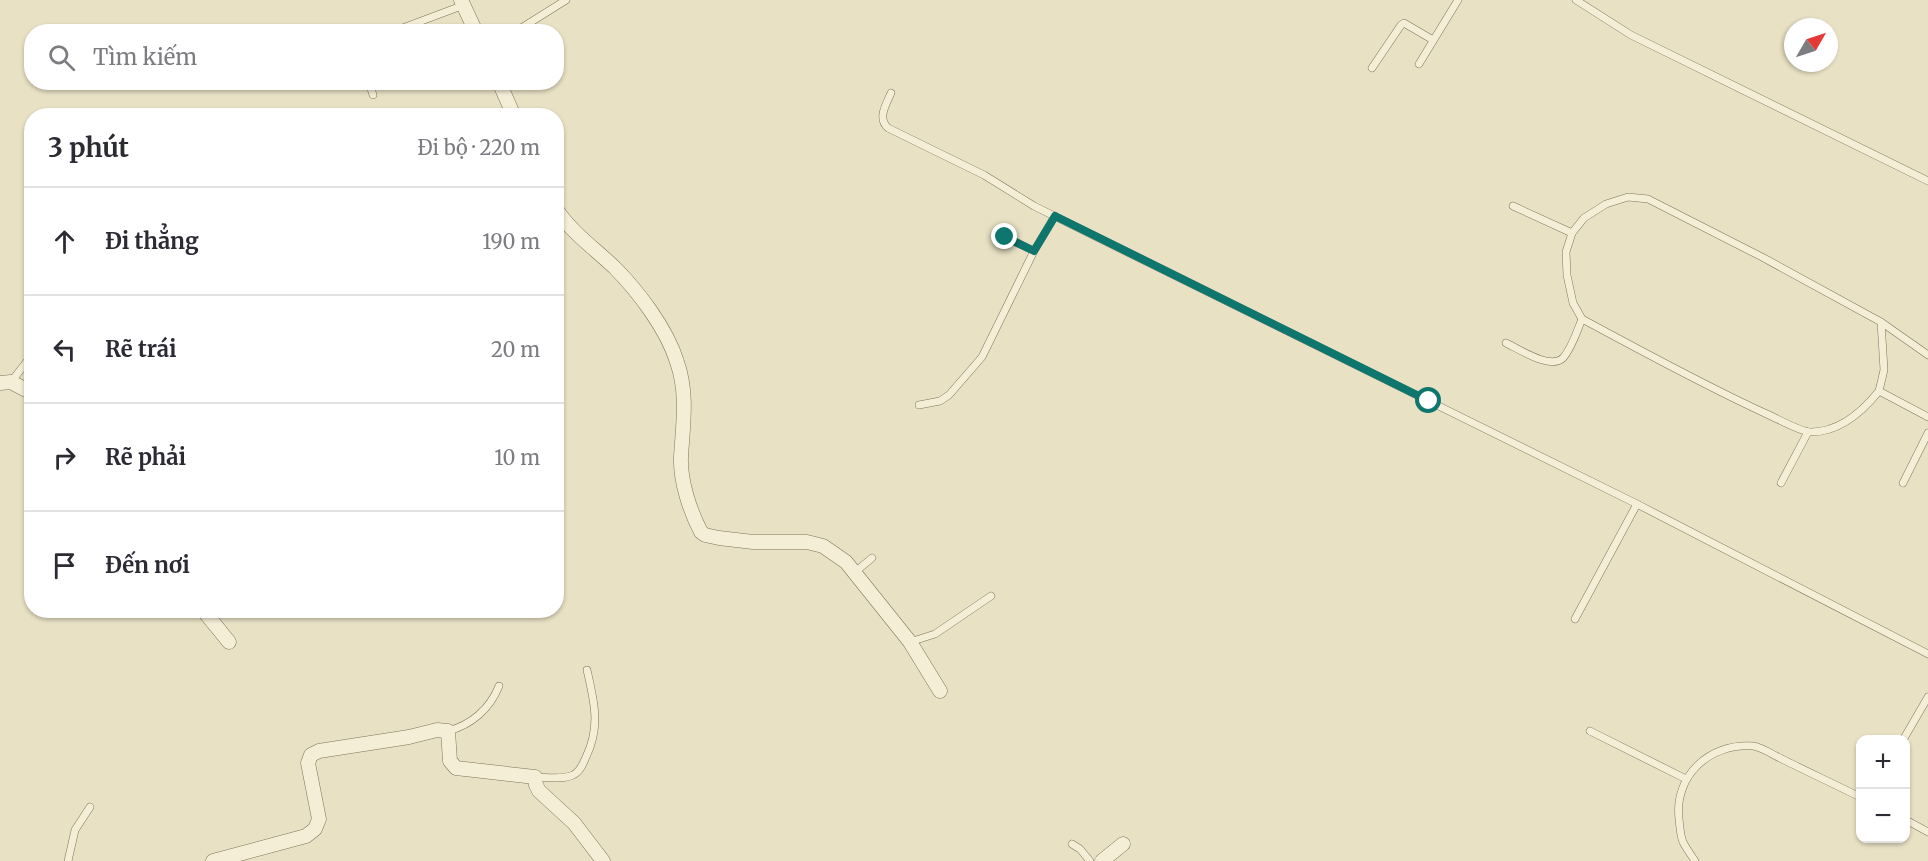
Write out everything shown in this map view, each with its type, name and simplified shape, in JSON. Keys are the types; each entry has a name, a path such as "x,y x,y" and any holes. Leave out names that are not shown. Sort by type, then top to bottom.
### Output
{"street":[{"path":"462,3 472,24"},
{"path":"503,90 510,108"},
{"path":"564,220 630,284 665,334 677,360 684,386 682,465 685,489 701,532 711,537 753,542 794,541 823,546 846,562 855,572 910,642 940,691"},
{"path":"6,383 24,390"},
{"path":"210,618 229,642"},
{"path":"215,861 306,836 315,829 319,819 308,763 311,755 319,751 409,737 437,730 448,731 450,761 456,768 535,777 539,791 574,823 603,861"},
{"path":"1102,861 1123,844"}],"lane":[{"path":"528,24 566,0"},
{"path":"1419,64 1458,0"},
{"path":"1576,0 1631,35 1928,182"},
{"path":"411,24 462,3"},
{"path":"1372,68 1404,23 1433,40"},
{"path":"371,90 373,95"},
{"path":"891,93 882,117 883,123 888,128 984,176 1034,206 1636,504 1928,654"},
{"path":"1881,322 1884,370 1879,392 1866,408 1845,422 1827,430 1809,432 1717,391 1582,319 1573,303 1567,275 1566,252 1572,233 1584,218 1606,204 1628,197 1648,199 1762,257 1881,322 1928,355"},
{"path":"1513,206 1572,233"},
{"path":"919,405 940,401 949,395 982,357 1034,251 1055,216"},
{"path":"1005,237 1034,251"},
{"path":"1506,343 1548,363 1557,362 1564,356 1582,319"},
{"path":"6,383 24,364"},
{"path":"1879,392 1928,417"},
{"path":"1781,483 1809,432"},
{"path":"1903,483 1928,433"},
{"path":"1575,619 1636,504"},
{"path":"855,572 872,558"},
{"path":"910,642 935,634 991,596"},
{"path":"535,777 568,777 575,774 584,762 591,746 596,712 586,669"},
{"path":"448,731 467,724 486,708 495,697 499,686"},
{"path":"1906,735 1928,697"},
{"path":"1590,731 1686,778"},
{"path":"1695,861 1683,841 1680,829 1678,808 1680,793 1686,778 1699,764 1715,753 1732,747 1754,746 1856,795"},
{"path":"68,861 75,830 90,807"},
{"path":"1910,822 1928,831"},
{"path":"1072,844 1080,849 1090,861"}],"route":[{"path":"1005,237 1034,251 1055,216 1429,401"}]}
